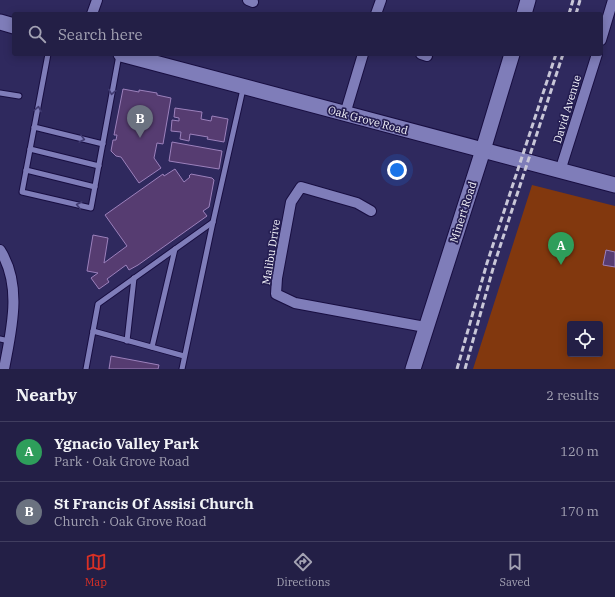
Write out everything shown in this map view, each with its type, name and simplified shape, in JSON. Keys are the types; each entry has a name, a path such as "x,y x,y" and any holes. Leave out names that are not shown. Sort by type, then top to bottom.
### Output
{"main road":[{"path":"525,12 528,0"},
{"path":"0,22 12,25"},
{"name":"Oak Grove Road","path":"127,56 615,186"},
{"name":"Minert Road","path":"412,369 483,150 511,56"}],"street":[{"path":"93,12 97,0"},
{"path":"377,12 381,0"},
{"path":"603,33 613,0"},
{"path":"346,114 363,56"},
{"name":"David Avenue","path":"560,171 596,56"},
{"name":"Malibu Drive","path":"372,211 356,203 300,187 291,202 277,278 276,294 295,303 425,327"},
{"path":"0,250 10,271 13,293 13,317 4,340 4,369"}],"lane":[{"path":"48,56 22,192 91,208 120,56"},
{"path":"182,369 243,87"},
{"path":"0,93 20,96"},
{"path":"34,127 103,144"},
{"path":"30,149 99,166"},
{"path":"26,170 95,187"},
{"path":"86,369 98,304 213,222"},
{"path":"152,347 175,249"},
{"path":"127,341 134,278"},
{"path":"93,331 184,356"}],"shaded area":[{"path":"532,185 615,206 615,369 473,369"}],"building":[{"path":"123,89 157,93 157,95 171,98 163,144 157,143 154,158 161,168 139,183 121,157 116,156 111,151 113,140 116,140 117,135 114,135"},
{"path":"175,108 202,112 201,119 211,121 212,116 228,119 224,142 207,139 208,137 190,134 189,141 180,139 181,132 171,131 172,120 179,121 179,118 174,117"},
{"path":"172,142 222,151 219,169 169,161"},
{"path":"175,169 184,182 190,177 189,176 191,174 212,178 214,180 209,207 203,211 207,216 138,265 129,270 126,265 107,279 109,282 99,289 91,278 98,273 87,271 93,235 108,238 104,263 127,246 105,215 163,174 164,176"},
{"path":"606,250 615,252 615,267 603,265"},
{"path":"111,356 159,365 158,369 109,369"}],"railway":[{"path":"570,12 573,0"},
{"path":"577,12 580,0"},
{"path":"457,369 487,263 555,56"},
{"path":"465,369 494,265 562,56"}],"place":[{"name":"St Francis Of Assisi Church","path":"140,138"},
{"name":"Ygnacio Valley Park","path":"561,265"}]}
